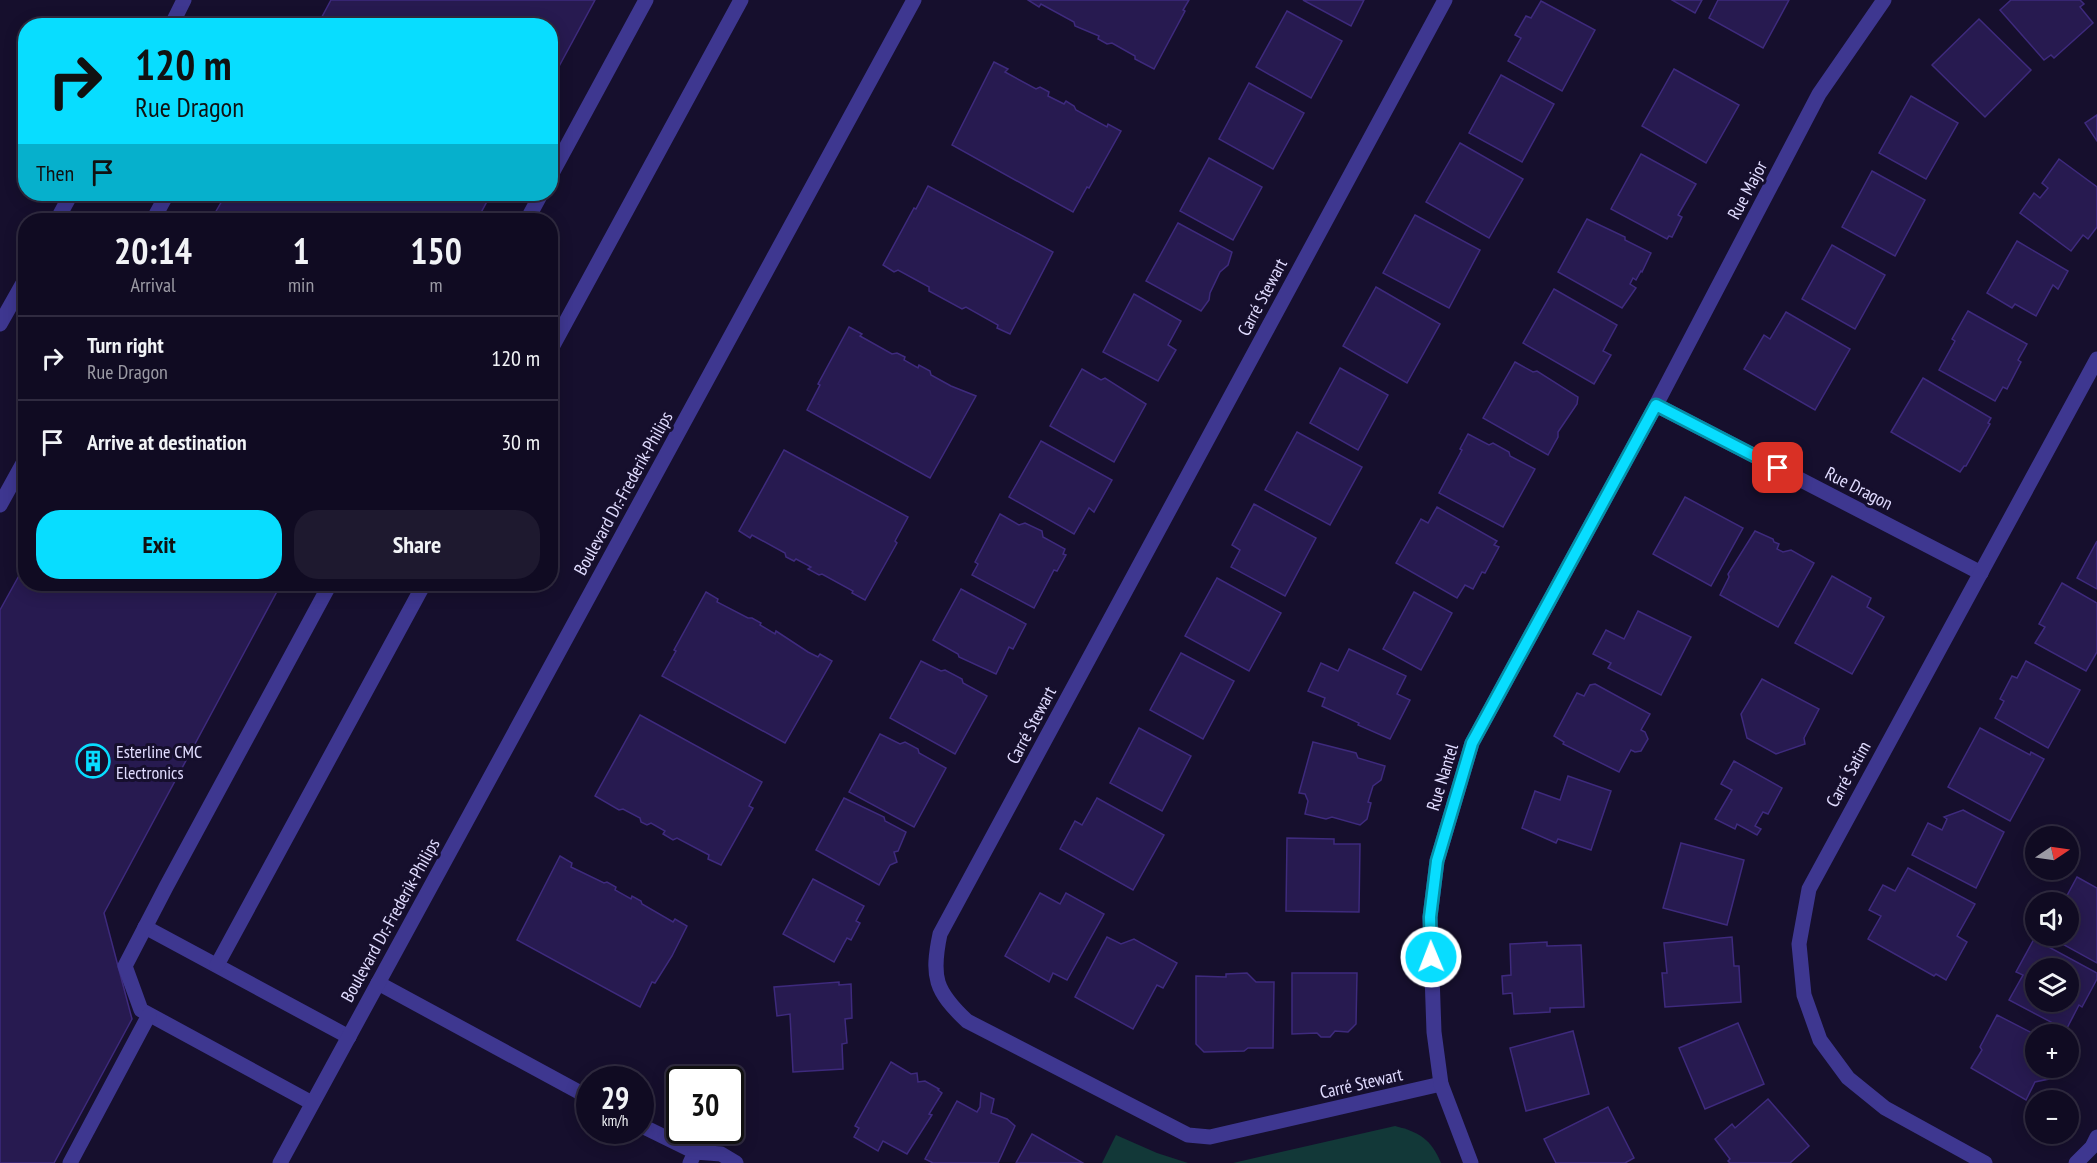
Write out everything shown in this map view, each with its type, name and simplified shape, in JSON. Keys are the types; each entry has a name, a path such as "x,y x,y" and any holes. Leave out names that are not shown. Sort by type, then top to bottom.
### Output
{"street":[{"path":"175,18 184,0"},
{"path":"558,162 646,0"},
{"path":"558,336 741,0"},
{"name":"Boulevard Dr.-Frederik-Philips","path":"280,1163 914,0"},
{"name":"Carré Stewart","path":"1441,1084 1210,1137 1188,1135 967,1021 950,1005 937,984 935,959 940,934 1445,0"},
{"name":"Rue Major","path":"1656,405 1819,94 1884,0"},
{"path":"0,324 18,292"},
{"name":"Carré Satim","path":"1985,1163 1885,1107 1848,1078 1820,1040 1804,995 1799,944 1809,889 2097,359"},
{"name":"Rue Nantel","path":"1471,1163 1441,1084 1434,1032 1430,917 1437,861 1472,743 1656,405"},
{"name":"Rue Dragon","path":"1656,405 1981,573"},
{"path":"0,505 18,472"},
{"path":"312,1103 141,1010 125,966 326,591"},
{"path":"217,965 420,591"},
{"path":"145,927 349,1037"},
{"path":"378,983 576,1090"},
{"path":"70,1163 149,1015"},
{"path":"654,1134 693,1158 721,1154 736,1163"},
{"path":"2076,1163 2092,1147 2097,1137"}],"green space":[{"path":"1395,1126 1411,1131 1428,1142 1441,1163 1233,1163"},
{"path":"1116,1135 1157,1153 1188,1163 1102,1163"}],"building":[{"path":"331,0 595,0 558,68 558,18 321,18"},
{"path":"1028,0 1189,0 1154,69 1112,43 1107,44 1098,39 1099,36 1075,26 1074,22 1041,4 1039,7"},
{"path":"1303,0 1364,0 1351,26"},
{"path":"1672,0 1702,0 1695,13"},
{"path":"1718,0 1789,0 1763,48 1709,18"},
{"path":"2011,0 2080,0 2084,4 2080,7 2093,23 2054,58 2051,55 2044,60 2000,10"},
{"path":"1541,1 1595,30 1562,91 1508,61 1521,38 1515,35 1526,16 1531,18"},
{"path":"1287,11 1342,41 1311,98 1256,67"},
{"path":"1979,19 2031,70 1985,117 1932,65"},
{"path":"994,62 1008,69 1005,72 1036,89 1040,87 1049,92 1048,96 1064,104 1066,101 1076,110 1107,127 1108,124 1121,131 1073,212 952,145"},
{"path":"1674,69 1739,105 1706,163 1642,126"},
{"path":"1501,75 1554,104 1522,162 1469,133"},
{"path":"1249,83 1304,113 1273,169 1219,139"},
{"path":"1911,96 1958,123 1926,179 1879,153"},
{"path":"2097,115 2097,141 2085,123"},
{"path":"1460,143 1523,179 1489,238 1426,202"},
{"path":"1641,154 1696,184 1678,215 1682,217 1672,237 1669,236 1667,239 1611,209"},
{"path":"1209,158 1262,187 1233,240 1180,211"},
{"path":"2059,159 2097,187 2097,227 2088,239 2083,235 2071,251 2020,213 2034,193 2040,198 2048,188 2042,183"},
{"path":"1872,171 1925,200 1895,256 1842,227"},
{"path":"928,186 1053,252 1010,334 966,307 962,309 929,291 929,287 898,270 894,272 883,265"},
{"path":"222,201 487,201 481,213 215,213"},
{"path":"1415,215 1480,250 1449,308 1383,273"},
{"path":"1587,219 1625,237 1625,240 1651,253 1642,272 1636,280 1633,278 1630,284 1636,288 1622,308 1558,272"},
{"path":"1178,223 1232,252 1228,265 1220,272 1209,300 1201,311 1146,281"},
{"path":"2017,241 2068,271 2058,289 2053,285 2036,316 2015,304 2012,308 1987,293"},
{"path":"1832,245 1885,275 1855,329 1802,299"},
{"path":"1376,287 1440,324 1407,383 1343,346"},
{"path":"1554,289 1617,325 1603,351 1611,355 1594,384 1523,343"},
{"path":"1134,294 1181,321 1168,345 1176,350 1158,381 1103,352"},
{"path":"1968,311 2027,344 2018,360 2021,362 2007,389 2003,387 1995,401 1939,370 1955,341 1952,339"},
{"path":"1786,312 1850,349 1815,410 1744,369 1764,335 1770,339"},
{"path":"849,327 892,354 897,353 905,357 904,360 918,368 919,365 951,386 976,396 930,478 807,410 820,385 818,384"},
{"path":"1515,362 1533,372 1537,371 1578,397 1577,404 1558,432 1558,437 1548,455 1483,418"},
{"path":"1340,368 1388,395 1358,450 1310,423"},
{"path":"1082,369 1101,380 1105,378 1146,404 1114,462 1050,426"},
{"path":"1923,378 1991,418 1988,423 1990,424 1966,466 1960,472 1891,432"},
{"path":"1297,432 1362,467 1330,525 1265,490"},
{"path":"1468,434 1489,445 1493,443 1509,452 1510,456 1535,469 1503,527 1439,493"},
{"path":"1041,441 1112,480 1094,512 1089,508 1074,534 1009,497"},
{"path":"784,450 908,517 895,541 897,543 865,600 822,574 819,575 808,569 811,567 796,559 794,561 786,557 785,553 752,535 750,538 739,531"},
{"path":"1685,497 1743,528 1711,586 1653,554"},
{"path":"1254,504 1316,538 1285,596 1231,567 1240,550 1232,545"},
{"path":"1437,507 1497,541 1494,545 1499,547 1473,589 1465,585 1457,598 1396,563 1421,519 1428,523"},
{"path":"1000,514 1019,525 1025,523 1042,531 1043,537 1065,549 1063,554 1066,555 1057,571 1054,570 1034,608 972,575 978,564 975,562"},
{"path":"1755,531 1773,539 1779,544 1777,549 1783,552 1791,550 1814,563 1778,627 1720,595 1729,577 1728,574"},
{"path":"2097,541 2097,589 2077,578"},
{"path":"1832,576 1871,598 1867,607 1884,617 1852,674 1795,643"},
{"name":"Esterline CMC Electronics","path":"18,577 18,591 277,591 104,913 132,1019 54,1163 0,1163 0,610"},
{"path":"1217,578 1281,613 1249,671 1185,636"},
{"path":"2062,583 2097,603 2097,652 2086,671 2035,643 2045,627 2039,624"},
{"path":"961,589 1026,624 1013,649 1009,647 996,674 959,657 958,654 933,640"},
{"path":"706,592 718,599 717,602 752,618 775,634 776,631 808,652 818,657 820,654 832,661 785,743 662,676"},
{"path":"1414,592 1452,613 1421,670 1383,649"},
{"path":"1638,611 1691,637 1661,695 1608,668 1611,663 1593,654 1606,630 1624,639"},
{"path":"1349,649 1406,676 1397,694 1410,700 1390,739 1322,706 1325,698 1308,691 1321,663 1338,671"},
{"path":"1181,653 1234,681 1203,739 1150,710"},
{"path":"921,661 962,679 963,683 987,696 955,754 890,718"},
{"path":"2026,661 2080,690 2048,748 1995,718 2004,701 2000,699 2012,676 2017,678"},
{"path":"1762,679 1819,709 1804,738 1805,744 1776,754 1747,738 1741,714"},
{"path":"1595,684 1650,714 1641,730 1645,732 1648,739 1641,751 1631,750 1619,772 1563,744 1564,742 1554,736 1577,693 1584,696 1590,685"},
{"path":"640,715 762,782 749,806 753,808 721,865 708,859 709,855 677,838 673,840 663,834 665,831 651,823 647,825 641,822 640,818 623,809 619,810 595,796"},
{"path":"1139,728 1191,756 1162,811 1110,783"},
{"path":"1980,728 2030,755 2031,752 2044,759 2010,821 1948,787"},
{"path":"880,734 900,744 905,742 946,768 914,827 849,792"},
{"path":"1313,742 1356,753 1358,758 1385,766 1381,780 1373,786 1368,802 1371,803 1367,819 1360,825 1332,817 1326,819 1305,814 1308,801 1305,794 1299,793"},
{"path":"1734,761 1782,788 1768,814 1763,812 1755,826 1761,829 1757,835 1737,824 1735,829 1715,819 1732,790 1721,784"},
{"path":"1568,776 1611,791 1591,850 1558,839 1556,843 1522,828 1535,791 1560,800"},
{"path":"844,798 884,817 885,821 906,832 898,851 894,852 897,862 890,865 879,885 816,850"},
{"path":"1097,798 1164,835 1133,890 1060,849 1075,821 1082,825"},
{"path":"1963,810 2004,832 1976,888 1912,855 1928,823 1942,830 1947,819 1944,817"},
{"path":"1287,838 1334,839 1334,844 1360,844 1359,912 1286,911"},
{"path":"1681,843 1744,860 1727,925 1663,908"},
{"path":"560,856 572,863 571,867 604,883 607,882 616,887 615,890 631,899 632,896 673,922 675,919 687,926 672,956 655,983 652,982 640,1007 517,940"},
{"path":"1908,868 1975,904 1957,936 1967,942 1946,980 1936,974 1934,976 1868,939 1881,916 1869,910 1883,885 1895,891"},
{"path":"2079,878 2097,888 2097,963 2066,946 2079,946 2079,892 2069,892 2075,880"},
{"path":"813,879 864,906 856,921 860,923 851,940 847,938 834,962 783,934"},
{"path":"1040,893 1060,904 1066,893 1104,914 1067,980 1053,973 1049,982 1005,956"},
{"path":"1107,937 1121,944 1134,939 1177,963 1163,988 1157,985 1133,1029 1075,997"},
{"path":"1732,937 1734,966 1739,966 1741,1002 1665,1007 1662,973 1667,973 1664,943"},
{"path":"1547,942 1547,946 1581,945 1584,1007 1550,1008 1550,1012 1514,1014 1512,993 1503,994 1502,976 1511,975 1510,944"},
{"path":"2030,946 2047,946 2069,958 2025,958 2025,1008 2009,1000 2023,975 2016,972"},
{"path":"2079,963 2097,973 2097,979 2082,1007 2079,1005"},
{"path":"1247,973 1256,982 1274,982 1273,1048 1204,1052 1196,1044 1196,976 1226,977 1226,974"},
{"path":"1292,973 1357,973 1356,1024 1348,1032 1335,1031 1330,1037 1321,1037 1317,1033 1292,1034"},
{"path":"839,982 839,985 851,984 852,1018 845,1019 847,1043 842,1044 843,1069 793,1072 790,1014 777,1016 774,987"},
{"path":"2032,1012 2075,1012 2069,1024 2055,1024"},
{"path":"1997,1015 2025,1029 2025,1078 2050,1078 2035,1082 2031,1090 2025,1090 2025,1099 1971,1068 1982,1050 1980,1047"},
{"path":"1738,1023 1764,1084 1705,1109 1679,1048"},
{"path":"1573,1031 1589,1094 1526,1111 1510,1048"},
{"path":"891,1062 911,1074 917,1073 918,1082 925,1081 942,1093 929,1114 932,1115 907,1154 883,1141 878,1151 854,1137 859,1128 855,1126"},
{"path":"981,1093 994,1099 991,1113 1007,1119 1015,1126 998,1163 933,1163 925,1159 957,1101 977,1112 980,1107"},
{"path":"1768,1099 1809,1146 1790,1163 1730,1163 1728,1161 1730,1159 1715,1139 1732,1124 1735,1128"},
{"path":"1608,1107 1634,1158 1625,1163 1556,1163 1544,1139"},
{"path":"1032,1134 1083,1163 1016,1163"}],"place":[{"name":"Esterline CMC Electronics","path":"93,761"}],"route":[{"path":"1431,957 1430,917 1437,861 1472,743 1656,405 1778,468"}]}
